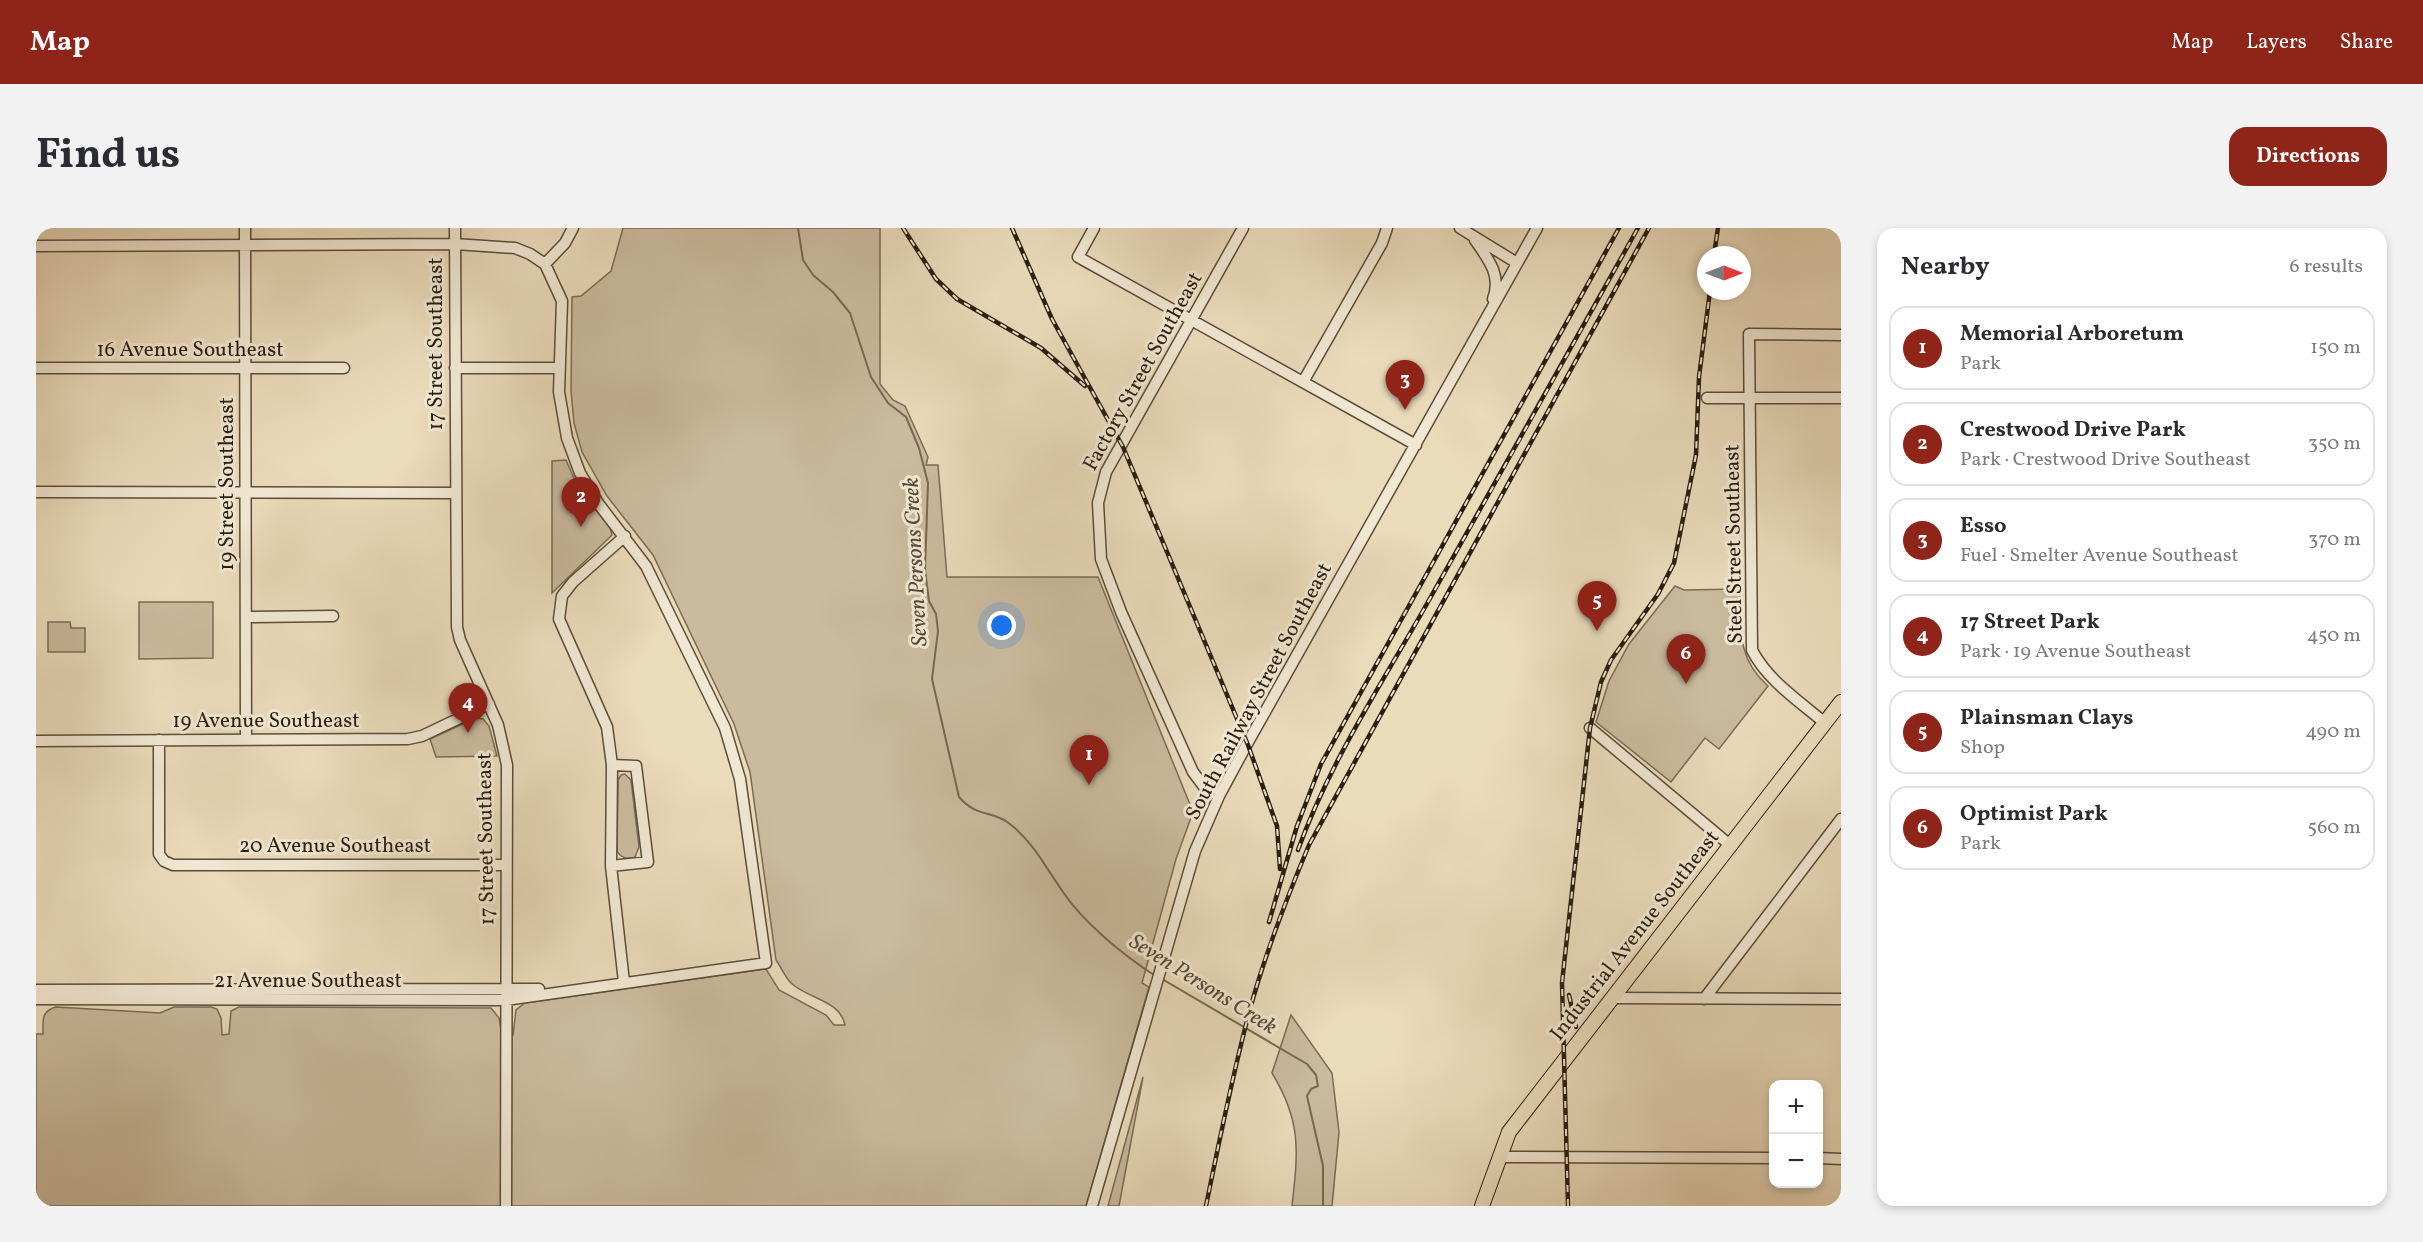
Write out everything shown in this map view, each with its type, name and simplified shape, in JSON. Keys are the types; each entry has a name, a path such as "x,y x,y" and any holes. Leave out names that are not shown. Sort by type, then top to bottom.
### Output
{"main road":[{"name":"Industrial Avenue Southeast","path":"1482,1206 1509,1132 1841,702"}],"street":[{"name":"19 Street Southeast","path":"246,228 246,740"},
{"name":"17 Street Southeast","path":"455,228 457,627 504,743 507,765 506,1206"},
{"path":"545,264 565,243 573,228"},
{"path":"1094,228 1078,257 1416,445"},
{"name":"Factory Street Southeast","path":"1219,796 1197,779 1161,704 1105,572 1097,522 1098,503 1106,472 1243,228"},
{"path":"1303,382 1382,243 1387,228"},
{"path":"1460,228 1475,240 1517,263"},
{"name":"South Railway Street Southeast","path":"1092,1206 1195,851 1219,796 1537,228"},
{"path":"1475,240 1497,279 1496,292 1479,332"},
{"path":"36,246 455,244 514,248 545,264 562,301 558,393 573,455 598,503 625,536 573,582 562,596 559,619 607,727 612,765 610,866 624,982"},
{"name":"Steel Street Southeast","path":"1825,723 1759,664 1752,650 1749,334 1841,335"},
{"name":"16 Avenue Southeast","path":"36,368 344,368"},
{"path":"455,368 559,368"},
{"path":"1707,398 1841,398"},
{"path":"36,492 455,493"},
{"name":"21 Avenue Southeast","path":"36,999 506,995 578,988 766,963 740,779 725,728 646,566 625,536"},
{"path":"246,617 333,616"},
{"name":"19 Avenue Southeast","path":"36,741 408,739 422,736 489,704"},
{"path":"1590,728 1730,845"},
{"name":"20 Avenue Southeast","path":"159,740 159,854 164,861 173,865 507,865"},
{"path":"610,866 648,862 636,766 612,765"},
{"path":"1704,999 1841,819"},
{"name":"21 Avenue Southeast","path":"36,990 506,995"},
{"path":"1612,998 1841,999"},
{"path":"1500,1157 1769,1158"},
{"path":"1823,1158 1841,1159"}],"shaded area":[{"path":"623,228 880,228 880,384 893,400 905,406 928,457 926,465 938,465 947,577 1098,577 1193,812 1176,859 1142,983 1149,987 1086,1206 36,1206 36,1034 43,1034 45,1014 56,1007 160,1013 174,1007 211,1007 217,1009 221,1018 222,1035 229,1034 231,1011 239,1007 491,1008 499,1018 502,1035 513,1035 516,1010 525,1003 766,969 779,990 826,1015 834,1025 845,1025 837,1010 791,983 776,960 750,772 734,724 653,555 607,496 582,452 574,423 571,391 572,297 581,296 611,271"},
{"path":"566,460 577,485 610,528 612,535 552,593 552,461"},
{"path":"1675,586 1684,590 1740,589 1742,642 1745,653 1750,665 1768,686 1719,749 1705,738 1671,782 1596,722 1609,681 1629,644"},
{"path":"139,602 213,602 213,658 139,659"},
{"path":"48,622 70,622 71,628 85,628 85,652 48,652"},
{"path":"476,718 483,719 489,726 497,756 436,757 430,739"},
{"path":"625,774 631,780 639,847 635,857 629,858 622,857 617,851 618,780 621,775"},
{"path":"1291,1015 1332,1073 1339,1132 1332,1206 1292,1206 1296,1169 1296,1138 1289,1107 1272,1073"},
{"path":"1143,1077 1119,1206 1108,1206"}],"waterway":[{"name":"Seven Persons Creek","path":"798,228 803,260 813,275 833,292 850,313 871,377 888,403 906,417 919,448 928,483 925,570 929,601 936,614 938,631 932,679 959,797 972,808 1004,820 1018,831 1033,848 1081,915 1117,948 1154,975"},
{"name":"Seven Persons Creek","path":"1162,979 1307,1064 1316,1075 1318,1086 1311,1089 1307,1096 1323,1166 1323,1206"}],"railway":[{"path":"903,228 936,279 957,299 1041,348 1085,386"},
{"path":"1012,228 1052,319 1123,447 1248,745 1277,826 1280,869"},
{"path":"1269,922 1297,826 1321,764 1619,228"},
{"path":"1298,850 1324,787 1356,727 1638,228"},
{"path":"1206,1206 1231,1085 1261,970 1309,845 1649,228"},
{"path":"1715,246 1718,228"},
{"path":"1568,1206 1562,983 1590,728 1601,682 1611,660 1658,594 1674,563 1696,455 1699,377 1709,300"},
{"path":"1569,995 1576,1027"}],"place":[{"name":"Esso","path":"1405,410"},
{"name":"Crestwood Drive Park","path":"581,527"},
{"name":"Plainsman Clays","path":"1597,631"},
{"name":"Optimist Park","path":"1686,684"},
{"name":"17 Street Park","path":"468,733"},
{"name":"Memorial Arboretum","path":"1089,785"}]}
